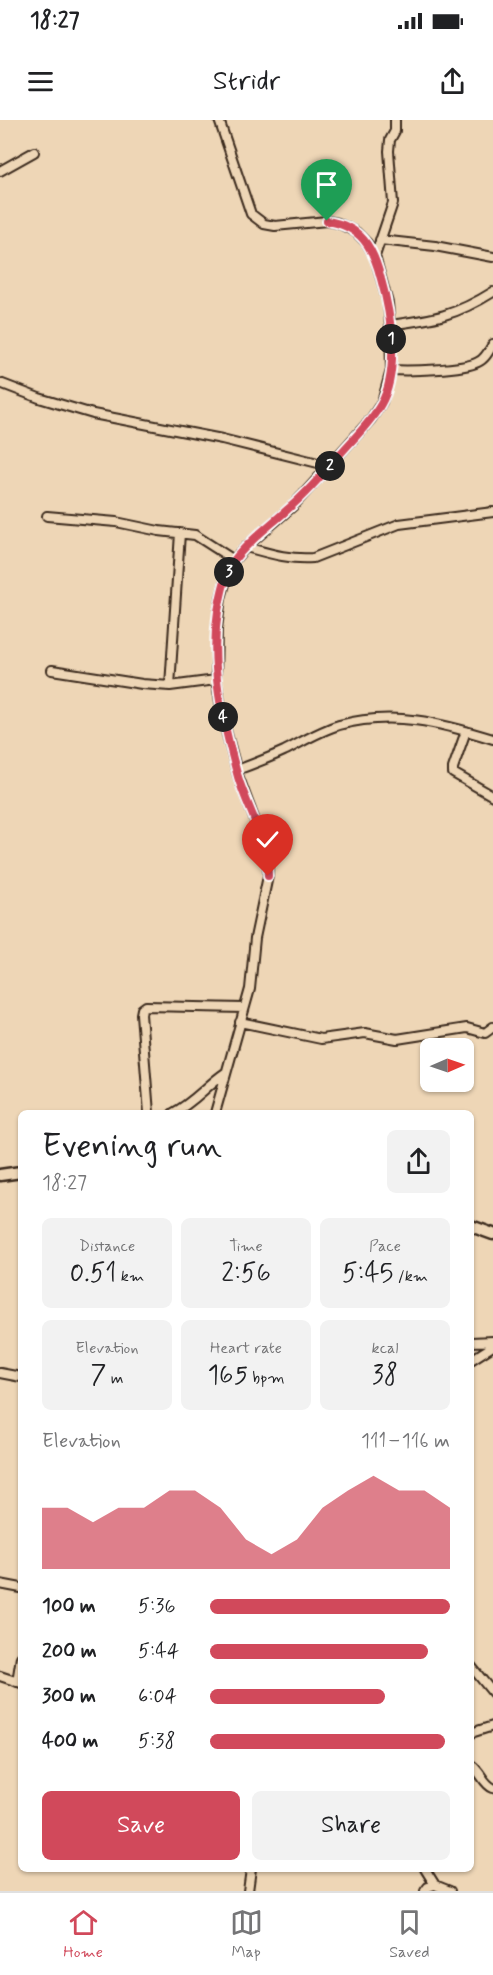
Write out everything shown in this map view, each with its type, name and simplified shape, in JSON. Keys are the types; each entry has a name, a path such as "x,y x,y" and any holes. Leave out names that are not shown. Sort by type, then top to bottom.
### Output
{"street":[{"path":"216,1110 250,989 255,938 268,876 268,864 261,837 237,770 224,723 216,680 218,611 234,560 293,506 371,419 382,402 391,370 388,303 375,256 367,243 356,232 338,223 327,221 275,226 264,224 251,214 219,120"},
{"path":"375,256 393,203 389,151 395,120"},
{"path":"0,171 34,152"},
{"path":"380,240 435,246 493,257"},
{"path":"390,325 437,319 458,312 493,292"},
{"path":"391,370 408,371 471,364 487,355 493,344"},
{"path":"0,383 39,398 93,414 222,439 330,466"},
{"path":"246,547 279,556 313,558 399,524 493,512"},
{"path":"47,516 116,522 159,531 195,535 234,560"},
{"path":"170,686 180,533"},
{"path":"52,669 142,684 170,686 216,680"},
{"path":"237,770 318,733 360,721 393,718 420,720 493,739"},
{"path":"466,731 453,773 493,796"},
{"path":"149,1110 142,1009 146,1006 244,1008"},
{"path":"240,1022 321,1039 365,1033 397,1039 467,1028 485,1033 493,1027"},
{"path":"178,1110 225,1074"},
{"path":"0,1175 18,1172"},
{"path":"474,1227 493,1234"},
{"path":"474,1342 493,1341"},
{"path":"474,1358 493,1346"},
{"path":"0,1373 18,1376"},
{"path":"0,1584 18,1587"},
{"path":"474,1670 493,1693"},
{"path":"0,1676 18,1682"},
{"path":"474,1732 493,1726"},
{"path":"474,1767 481,1773 486,1785 493,1788"},
{"path":"248,1891 250,1872"},
{"path":"427,1872 435,1885 450,1891"},
{"path":"425,1891 435,1885"}],"route":[{"path":"268,876 268,864 261,837 238,775 224,723 216,680 218,611 221,598 234,560 293,506 371,419 382,402 391,370 388,303 375,256 356,232 338,223 327,221"}]}
